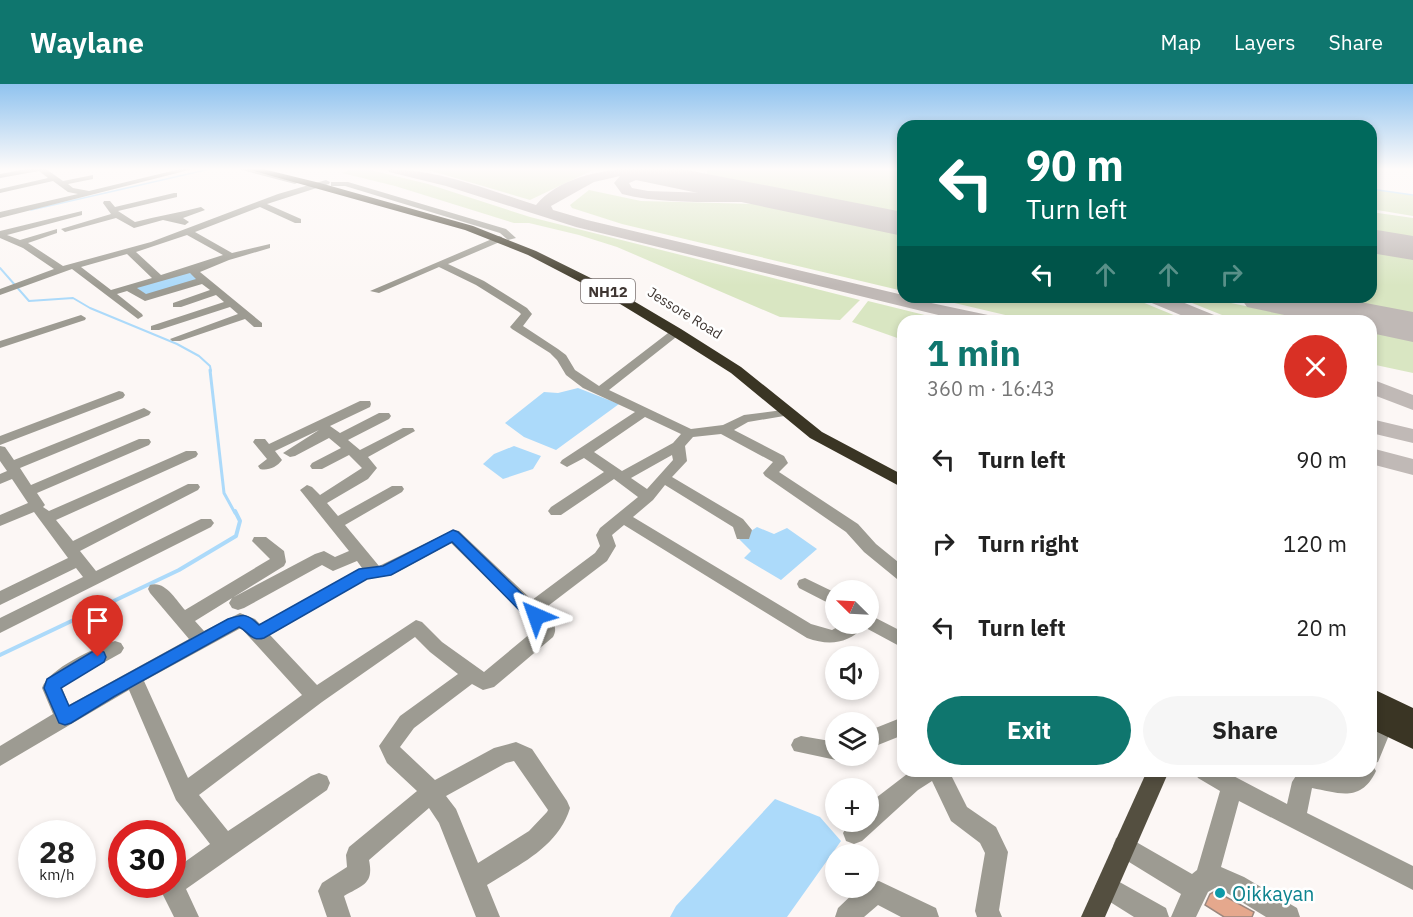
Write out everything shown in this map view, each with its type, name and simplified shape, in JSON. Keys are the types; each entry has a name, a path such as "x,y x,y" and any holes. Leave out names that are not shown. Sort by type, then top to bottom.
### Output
{"highway":[{"name":"Jessore Road","path":"402,208 505,239 611,293 736,370 785,412 837,448 897,479"},
{"name":"NH12","path":"505,239 545,252 610,285 701,338 755,373 807,420 897,471"},
{"path":"1377,701 1413,719"},
{"path":"1377,720 1413,738"}],"main road":[{"path":"1093,917 1155,777"}],"street":[{"path":"65,229 118,208"},
{"path":"9,287 166,240 250,208"},
{"path":"269,208 298,221"},
{"path":"113,209 134,225 163,217 175,218 202,227"},
{"path":"175,218 201,210"},
{"path":"0,234 80,213"},
{"path":"20,243 54,231"},
{"path":"189,232 229,257"},
{"path":"0,234 48,259 62,270"},
{"path":"156,235 166,240"},
{"path":"375,291 505,239"},
{"path":"111,293 267,246"},
{"path":"129,251 159,279"},
{"path":"440,264 464,274 523,310 527,314 516,327 554,351 577,379 688,433 722,429 744,418 785,412"},
{"path":"74,266 138,316"},
{"path":"198,267 194,272 253,321"},
{"path":"129,288 145,298 204,280"},
{"path":"177,305 218,291"},
{"path":"155,328 232,303"},
{"path":"0,345 81,318"},
{"path":"176,339 253,321"},
{"path":"189,345 253,321"},
{"path":"600,391 676,332"},
{"path":"0,441 119,395"},
{"path":"317,466 340,440 365,404"},
{"path":"8,473 144,412"},
{"path":"567,463 644,412"},
{"path":"290,453 340,440 384,416"},
{"path":"722,429 779,459 781,463 779,467 770,473 852,528 870,548 897,570"},
{"path":"266,466 275,460 263,446 340,440 408,431"},
{"path":"556,511 617,476 677,446 688,433"},
{"path":"318,502 369,470 368,465 340,440"},
{"path":"37,505 144,442"},
{"path":"534,613 540,602 602,557 608,546 604,535 648,497 680,461 677,446"},
{"path":"0,450 8,473 37,505 93,579"},
{"path":"585,452 648,497"},
{"path":"0,521 37,505 191,454"},
{"path":"663,478 738,523 744,530 742,535"},
{"path":"0,599 193,487"},
{"path":"335,524 397,489"},
{"path":"307,490 375,572"},
{"path":"623,518 805,629 830,639 843,634"},
{"path":"0,626 206,523"},
{"path":"184,793 315,696 416,627 436,647 483,682 547,632 546,625 454,535 446,537 391,569 364,573 258,633"},
{"path":"183,620 278,562 278,555 260,541"},
{"path":"238,603 321,558 324,557 333,565 360,552"},
{"path":"805,584 825,595"},
{"path":"156,589 201,640"},
{"path":"0,757 133,677 243,620 258,633 315,696"},
{"path":"879,627 897,638"},
{"path":"65,718 52,688 53,684 64,675 115,648"},
{"path":"472,674 407,722 389,746 394,756 431,793 448,817 488,917"},
{"path":"133,677 184,793 226,846"},
{"path":"879,736 897,728"},
{"path":"801,745 825,748"},
{"path":"339,917 330,891 360,873 357,855 431,793 501,755 516,752 525,756 559,808 558,816 554,824 544,833 474,879"},
{"path":"879,811 920,777"},
{"path":"941,777 959,814 988,835 997,852 988,895 987,912 990,917"},
{"path":"1215,777 1413,878"},
{"path":"1295,819 1303,782 1307,777 1349,785 1357,782 1361,777"},
{"path":"187,917 175,895 174,884 319,783"},
{"path":"1183,917 1201,884 1232,787"},
{"path":"1124,846 1201,884"},
{"path":"1201,884 1214,876 1224,879 1287,917"},
{"path":"1107,887 1156,917"},
{"path":"847,917 869,895 879,892 927,917"}],"green space":[{"path":"465,208 502,208 530,217 860,300 840,320 780,317 617,247 529,223 514,223"},
{"path":"572,208 773,208 897,234 897,290 622,224"},
{"path":"873,208 897,208 897,213"},
{"path":"1377,208 1413,208 1413,216 1377,210"},
{"path":"1377,213 1413,218 1413,239 1377,233"},
{"path":"1377,253 1413,258 1413,314 1356,303 1377,303"},
{"path":"868,301 925,315 897,315 897,338 852,322"},
{"path":"954,303 1144,303 1174,315 1006,315"},
{"path":"1192,303 1231,303 1288,315 1222,315"},
{"path":"1377,333 1413,341 1413,373 1377,365"}],"water":[{"path":"188,271 201,280 148,297 135,287"},
{"path":"578,388 619,404 556,450 524,437 505,423 544,392 558,393"},
{"path":"514,446 541,456 533,469 503,479 483,464 494,454"},
{"path":"757,527 774,534 787,528 817,549 781,580 744,558 751,551 739,539"},
{"path":"775,799 820,817 825,823 825,832 833,832 841,841 839,844 825,844 825,864 787,917 670,917 676,906"}],"building":[{"name":"Oikkayan","path":"1215,891 1254,912 1252,917 1224,917 1205,905 1210,894"}],"waterway":[{"path":"31,210 40,208"},
{"path":"0,268 29,301 73,298 90,308 177,344 199,356 210,366 211,371"},
{"path":"210,370 224,493 235,513"},
{"path":"0,655 179,570 236,536 240,521 235,511"}],"taxiway":[{"path":"530,208 548,213"},
{"path":"543,208 548,213"},
{"path":"548,213 582,224 897,299"},
{"path":"913,303 963,315"},
{"path":"1168,303 1198,315"},
{"path":"1377,388 1413,403"},
{"path":"1377,427 1413,436"},
{"path":"1377,458 1413,467"}],"runway":[{"path":"823,208 897,223"},
{"path":"1377,242 1413,248"},
{"path":"1293,303 1353,315"},
{"path":"1377,320 1413,327"}],"place":[{"name":"Oikkayan","path":"1220,893"}],"route":[{"path":"98,657 64,675 53,684 52,688 65,718 109,691 233,623 243,620 258,633 364,573 391,569 453,535 458,537 536,616"}]}
